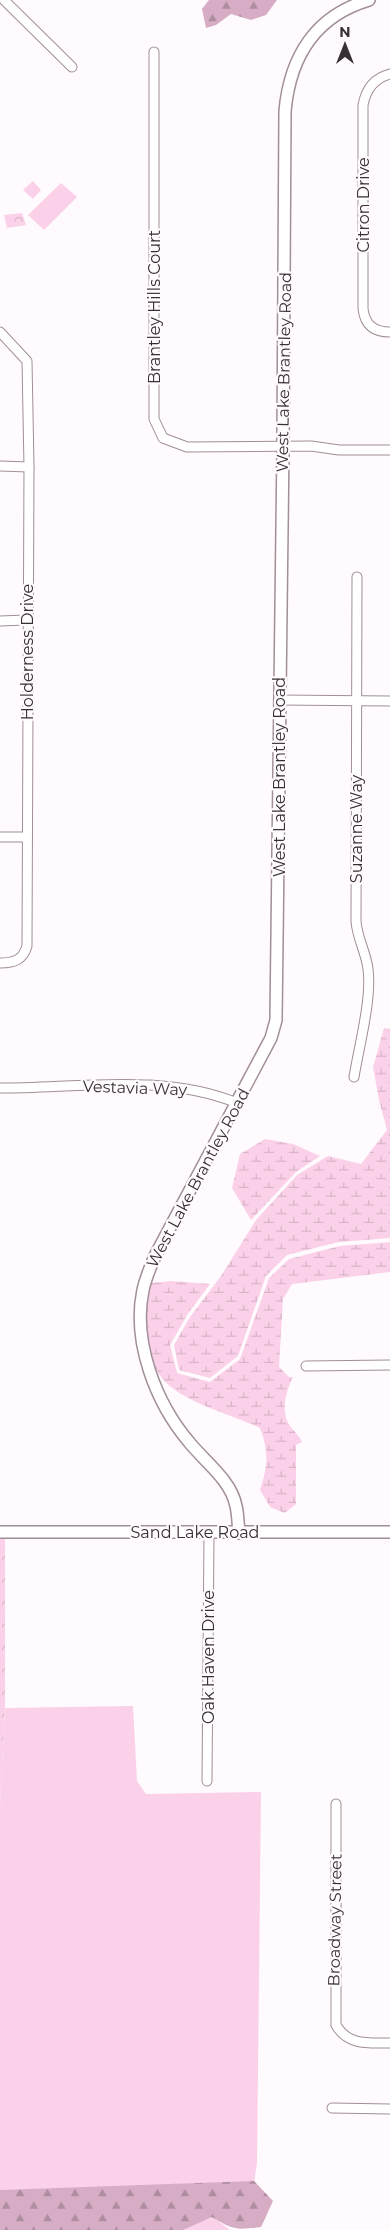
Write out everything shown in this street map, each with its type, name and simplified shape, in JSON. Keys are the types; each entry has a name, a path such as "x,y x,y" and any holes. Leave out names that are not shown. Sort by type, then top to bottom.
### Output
{"street":[{"path":"4,0 72,67"},
{"name":"West Lake Brantley Road","path":"239,1532 236,1506 231,1491 188,1441 160,1394 146,1360 141,1325 143,1290 156,1254 271,1038 276,1020 287,93 299,55 322,25 345,10 369,0"},
{"name":"Brantley Hills Court","path":"154,52 154,420 156,429 163,438 187,447 311,446 339,450 390,450"},
{"name":"Citron Drive","path":"390,74 376,81 365,94 363,105 362,299 364,316 371,328 390,332"},
{"name":"Holderness Drive","path":"0,332 27,361 29,467 26,620 27,946 24,955 18,960 0,963"},
{"path":"0,466 29,467"},
{"name":"Suzanne Way","path":"354,1077 369,986 366,959 356,930 357,577"},
{"path":"0,621 26,620"},
{"path":"279,700 390,701"},
{"path":"0,837 28,837"},
{"name":"Vestavia Way","path":"0,1088 50,1088 88,1084 116,1084 212,1092 237,1103"},
{"path":"306,1366 390,1365"},
{"name":"Sand Lake Road","path":"0,1532 390,1532"},
{"name":"Oak Haven Drive","path":"207,1781 209,1532"},
{"name":"Broadway Street","path":"336,1804 334,2015 336,2025 342,2035 352,2041 390,2043"},
{"path":"332,2108 390,2109"}],"green space":[{"path":"209,0 277,0 266,15 251,20 231,14 216,25 206,28 202,9"},
{"path":"33,181 41,190 33,199 23,190"},
{"path":"61,183 77,197 44,230 28,215"},
{"path":"22,213 26,225 7,228 4,215"},
{"path":"384,1028 390,1029 390,1238 339,1242 287,1255 266,1276 238,1356 210,1378 179,1370 174,1345 190,1317 221,1276 256,1220 297,1175 328,1156 361,1164 387,1130 373,1067"},
{"path":"265,1139 293,1144 320,1156 296,1172 251,1220 232,1188 240,1154"},
{"path":"390,1242 390,1272 292,1284 283,1299 279,1367 289,1377 293,1377 286,1395 285,1414 290,1426 302,1442 296,1445 296,1504 285,1513 270,1507 260,1490 265,1473 266,1452 260,1428 180,1394 158,1373 150,1352 146,1330 147,1303 151,1283 171,1281 210,1284 187,1315 170,1345 177,1373 210,1382 240,1359 269,1278 289,1259 340,1246"},
{"path":"0,1537 5,1537 5,1708 0,1806"},
{"path":"133,1706 137,1781 146,1794 261,1792 257,2163 254,2183 0,2190 0,1806 5,1708"},
{"path":"254,2181 273,2201 261,2227 235,2228 212,2217 183,2230 0,2230 0,2190"},
{"path":"213,2217 230,2230 183,2230 184,2228"}]}
